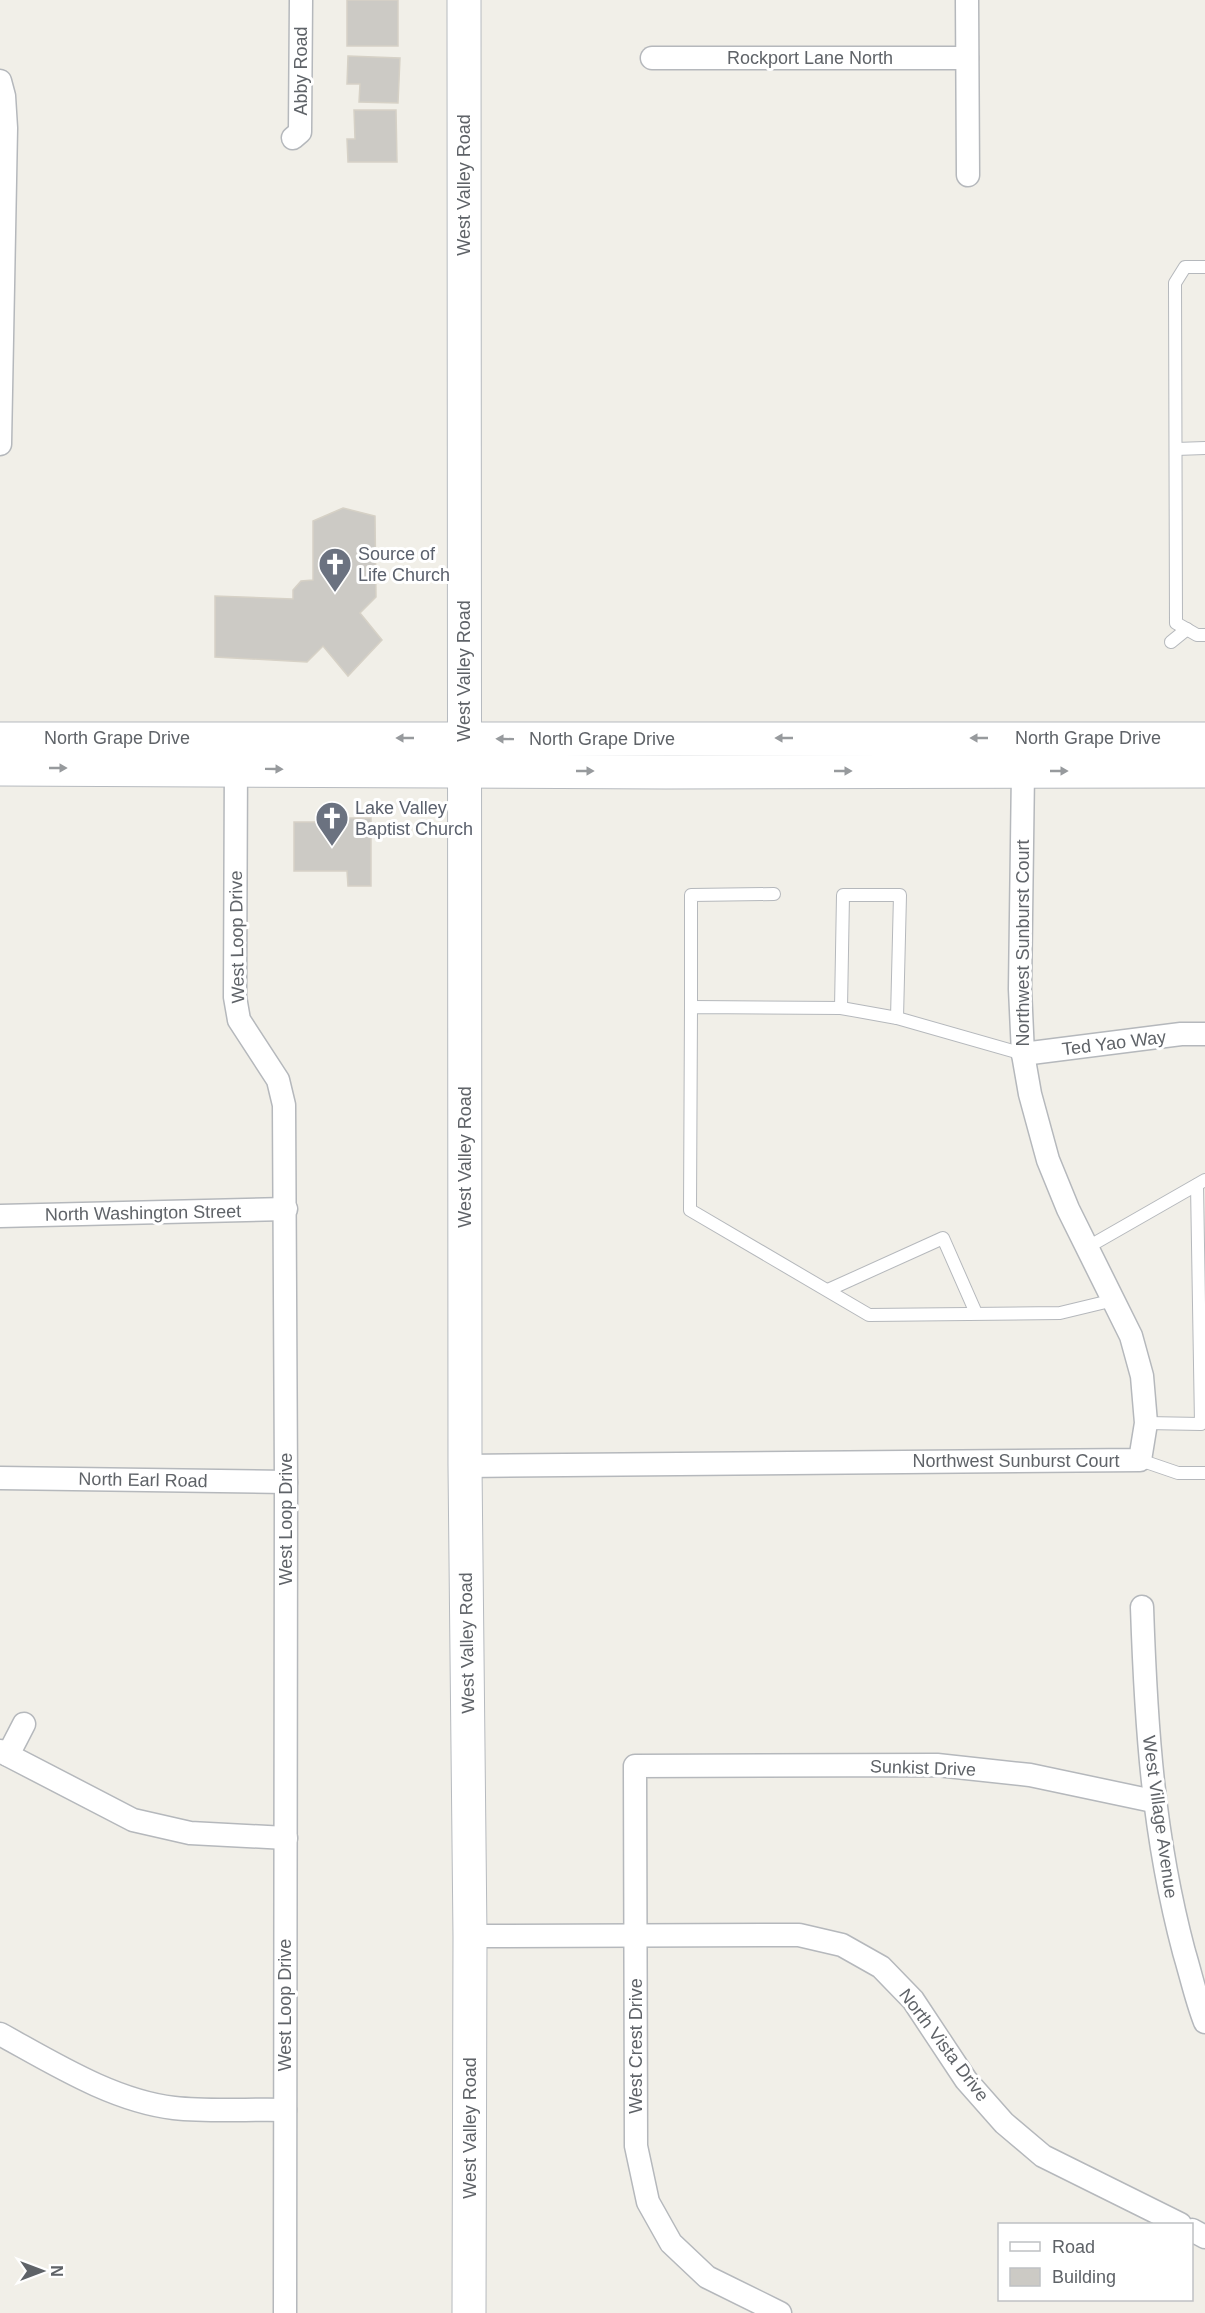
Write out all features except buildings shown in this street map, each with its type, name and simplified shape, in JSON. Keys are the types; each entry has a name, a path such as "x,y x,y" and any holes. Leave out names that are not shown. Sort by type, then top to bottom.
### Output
{"main road":[{"name":"West Valley Road","path":"464,0 465,1466 470,1936 469,2313"},
{"name":"North Grape Drive","path":"236,753 464,738 1205,739"},
{"name":"North Grape Drive","path":"0,739 236,753 464,771 1205,771"},
{"path":"0,769 236,753"}],"street":[{"name":"Abby Road","path":"292,138 300,132 301,0"},
{"path":"967,0 968,175"},
{"name":"Rockport Lane North","path":"652,58 968,58"},
{"path":"0,81 4,96 6,129 0,444"},
{"name":"West Loop Drive","path":"236,753 236,997 239,1020 278,1080 284,1105 286,1209 285,2313"},
{"name":"Northwest Sunburst Court","path":"465,1466 1140,1461 1146,1423 1139,1366 1131,1336 1068,1209 1048,1160 1030,1094 1023,1054 1020,989 1023,771"},
{"name":"Ted Yao Way","path":"1023,1054 1155,1037 1205,1034"},
{"name":"North Washington Street","path":"0,1216 286,1209"},
{"name":"North Earl Road","path":"0,1479 286,1482"},
{"name":"West Village Avenue","path":"1142,1607 1145,1705 1153,1801 1171,1903 1205,2022"},
{"path":"24,1724 4,1753 133,1820 190,1833 286,1838"},
{"name":"West Crest Drive","path":"689,1765 629,1762 635,1935 636,2146 648,2202 671,2243 707,2277 780,2313"},
{"name":"Sunkist Drive","path":"689,1765 937,1765 1030,1775 1153,1801"},
{"name":"North Vista Drive","path":"470,1936 799,1935 842,1945 882,1967 913,2001 966,2080 1004,2123 1043,2156 1178,2223"},
{"path":"0,2034 81,2079 128,2097 173,2108 285,2110"}],"lane":[{"path":"1205,267 1185,267 1175,283 1176,623 1197,635 1205,635"},
{"path":"1176,449 1205,448"},
{"path":"1171,642 1187,629"},
{"path":"774,894 691,895 690,1210 869,1315 1060,1313 1114,1299"},
{"path":"841,1008 843,896 900,895 897,1018"},
{"path":"691,1008 841,1008 897,1018 1023,1054"},
{"path":"1088,1248 1201,1182 1203,1429 1146,1423"},
{"path":"828,1290 943,1238 976,1313"},
{"path":"1140,1461 1178,1473 1205,1473"}],"place":[{"name":"Source of Life Church","path":"335,593"},
{"name":"Lake Valley Baptist Church","path":"332,847"}]}
